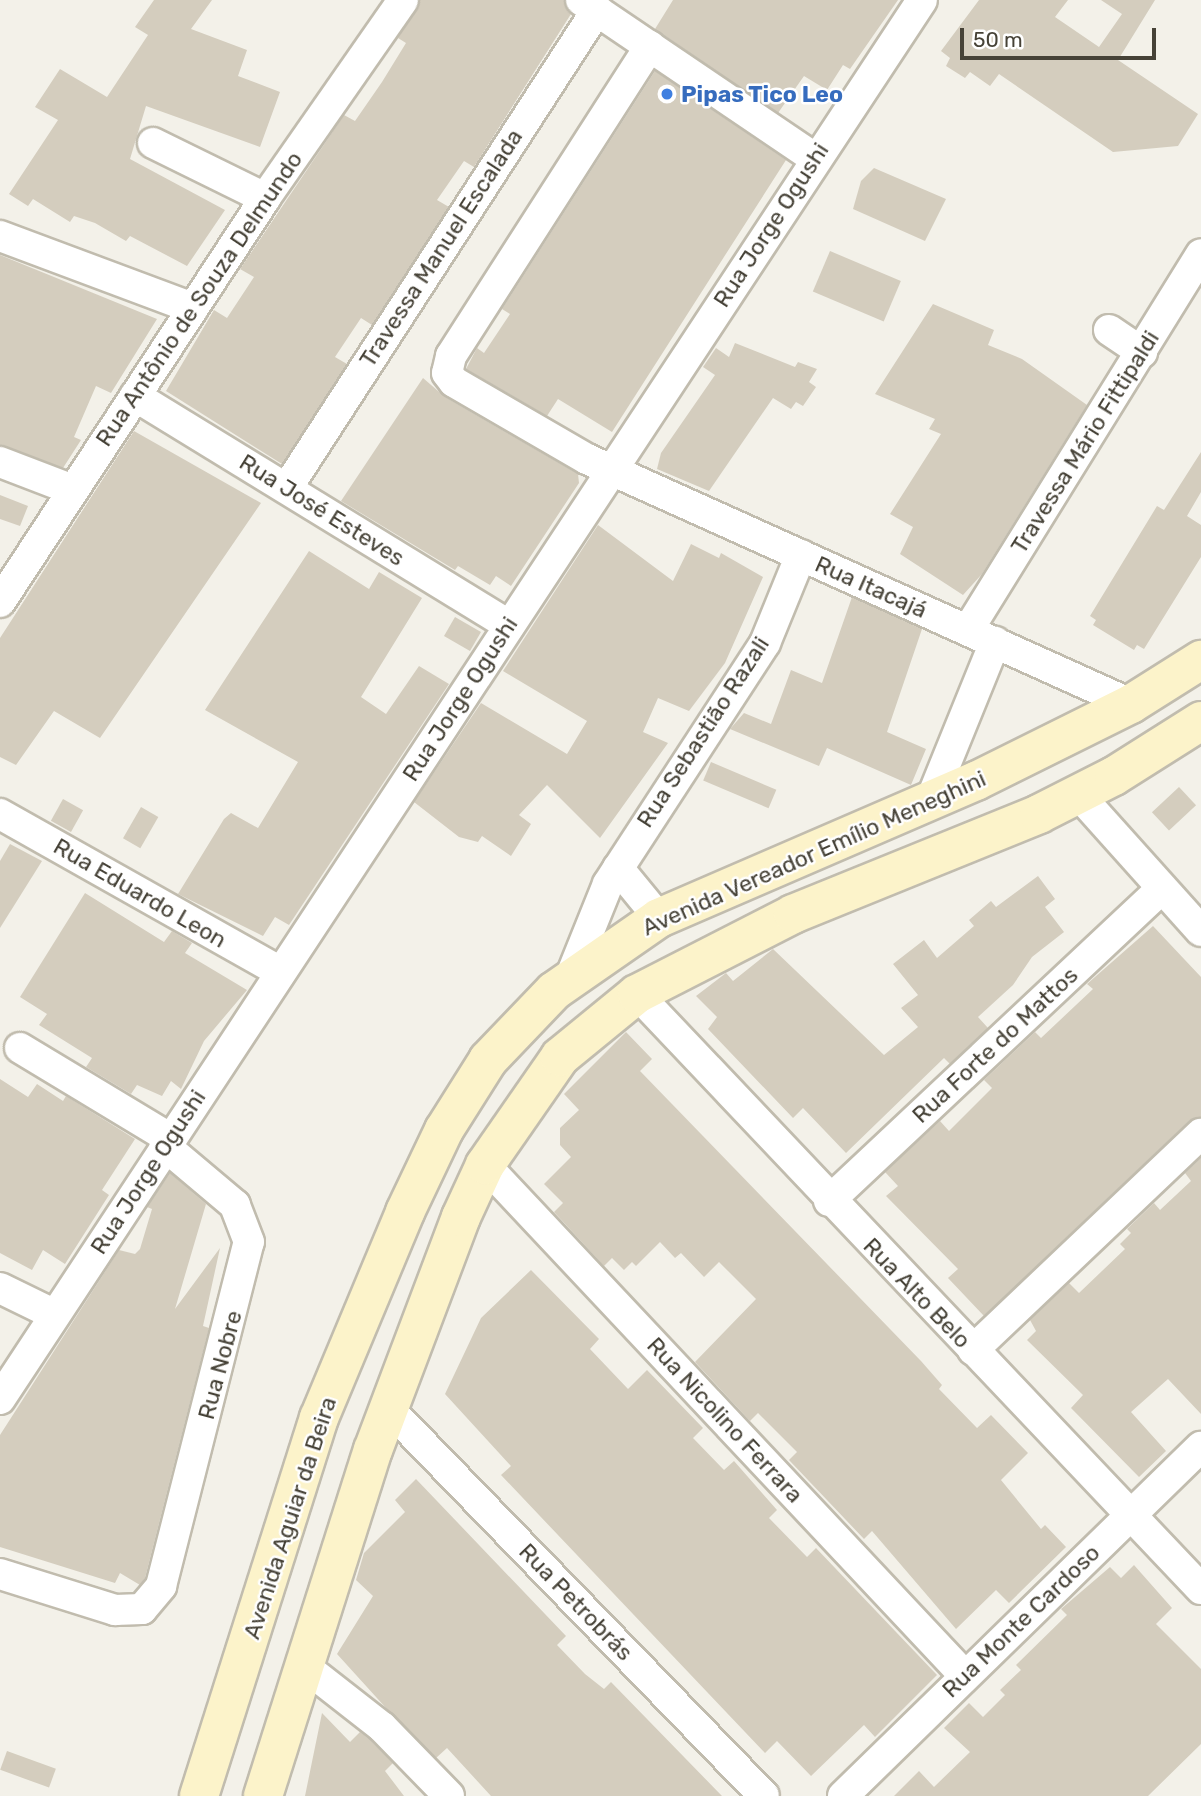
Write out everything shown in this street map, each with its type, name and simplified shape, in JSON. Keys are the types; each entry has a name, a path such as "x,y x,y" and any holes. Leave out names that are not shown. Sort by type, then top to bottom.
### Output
{"main road":[{"name":"Avenida Vereador Emílio Meneghini","path":"444,1130 488,1060 570,978 659,918 930,803 1131,704 1201,660"},
{"name":"Avenida Vereador Emílio Meneghini","path":"485,1165 560,1057 637,994 793,914 1078,794 1201,721"},
{"name":"Avenida Aguiar da Beira","path":"199,1796 222,1718 257,1622 319,1418 444,1130"},
{"path":"263,1796 277,1745 388,1408 485,1165"},
{"path":"257,1622 269,1657 292,1667 304,1666"},
{"path":"222,1718 233,1712 258,1714 268,1722 277,1745"}],"street":[{"name":"Rua Antônio de Souza Delmundo","path":"0,602 265,198 403,0"},
{"name":"Rua Jorge Ogushi","path":"0,1399 814,158 922,0"},
{"name":"Travessa Manuel Escalada","path":"287,488 589,5 814,158"},
{"name":"Rua Itacajá","path":"650,46 447,364 454,382 612,469 1131,704"},
{"path":"153,143 265,198"},
{"path":"0,236 192,308"},
{"name":"Travessa Mário Fittipaldi","path":"968,630 1201,254"},
{"path":"1109,330 1142,352"},
{"name":"Rua José Esteves","path":"135,396 509,625"},
{"path":"0,462 73,489"},
{"name":"Rua Sebastião Razali","path":"570,978 618,868 765,643 801,555"},
{"path":"930,803 995,642"},
{"path":"1078,794 1201,931"},
{"name":"Rua Eduardo Leon","path":"0,814 280,972"},
{"path":"618,868 659,918"},
{"name":"Rua Forte do Mattos","path":"829,1201 1161,888"},
{"name":"Rua Alto Belo","path":"637,994 829,1201 1201,1589"},
{"name":"Rua Nobre","path":"0,1574 115,1610 142,1609 161,1586 249,1242 235,1205 167,1142 20,1048"},
{"path":"973,1350 1201,1134"},
{"name":"Rua Nicolino Ferrara","path":"485,1165 965,1676"},
{"path":"0,1287 55,1315"},
{"name":"Rua Petrobrás","path":"388,1408 764,1796"},
{"name":"Rua Monte Cardoso","path":"843,1796 1201,1447"},
{"path":"304,1666 382,1727 449,1796"}],"building":[{"path":"154,0 212,0 191,29 247,50 238,76 280,92 260,147 146,106 130,159 225,210 187,266 130,236 126,241 95,223 74,216 70,222 33,199 28,206 9,194 58,120 35,107 60,69 107,97 148,35 135,27"},
{"path":"420,0 564,0 571,14 474,167 464,161 437,200 449,207 372,325 361,318 335,357 347,364 282,464 166,391 214,310 227,318 254,277 240,269 344,115 355,121 382,82 406,43 398,38"},
{"path":"673,0 898,0 850,69 843,65 827,90 804,76 778,113 655,29"},
{"path":"979,0 1068,0 1055,17 1099,47 1122,14 1101,0 1155,0 1118,60 1198,114 1178,146 1113,152 999,74 990,86 970,72 965,78 946,66 950,58 941,51"},
{"path":"655,71 786,160 612,432 558,399 547,416 466,369 477,348 484,353 510,314 502,309"},
{"path":"874,168 946,199 925,241 853,209 861,181"},
{"path":"830,251 901,281 884,322 813,292"},
{"path":"0,255 157,319 111,393 96,386 74,437 81,440 63,468 0,445"},
{"path":"933,304 994,330 988,345 1022,359 1087,405 982,574 963,595 900,554 913,527 890,514 941,434 929,429 935,419 875,394"},
{"path":"735,343 795,367 798,362 817,369 809,382 816,387 803,406 796,402 791,409 773,398 709,491 657,469 661,453 715,375 703,367 716,348 729,357"},
{"path":"423,378 445,397 578,474 579,483 511,586 496,576 490,585 458,566 455,570 341,501"},
{"path":"134,431 261,503 100,738 54,711 16,765 0,757 0,638"},
{"path":"1201,452 1201,492 1187,516 1201,525 1201,557 1144,649 1137,645 1134,650 1093,625 1096,620 1090,616 1157,506 1164,510"},
{"path":"0,495 28,506 20,526 0,519"},
{"path":"598,525 673,581 691,544 719,558 721,553 763,577 725,663 689,711 658,698 643,732 668,743 600,838 547,785 519,815 531,824 511,856 482,836 478,842 459,837 414,802 481,703 567,754 587,721 503,671"},
{"path":"309,551 369,589 379,572 422,598 361,697 386,714 419,666 449,684 289,925 275,917 263,936 178,894 224,819 231,813 258,828 298,762 205,710"},
{"path":"852,597 922,629 887,732 926,749 911,785 827,748 819,766 730,729 744,713 771,724 791,670 822,683"},
{"path":"455,617 481,632 470,651 444,636"},
{"path":"711,762 776,790 769,808 703,780"},
{"path":"1179,787 1196,805 1169,831 1152,812"},
{"path":"63,799 83,810 71,832 51,821"},
{"path":"141,807 158,817 140,848 123,838"},
{"path":"10,844 42,861 0,928 0,861"},
{"path":"1038,876 1055,899 1045,907 1064,932 1032,957 1013,985 978,1017 988,1028 950,1064 944,1058 846,1153 803,1108 793,1118 708,1029 717,1017 696,996 726,973 733,981 773,949 884,1055 918,1027 901,1008 918,995 893,964 924,940 937,958 974,926 969,920 991,901 996,907"},
{"path":"85,893 164,942 172,931 192,943 185,953 247,990 204,1041 181,1089 171,1081 162,1096 137,1085 131,1094 86,1067 92,1058 39,1025 47,1014 20,997"},
{"path":"1153,926 1201,977 1201,1117 1189,1121 984,1316 948,1278 958,1269 886,1196 898,1186 885,1172 940,1121 949,1131 992,1088 984,1080 1035,1032 1041,1038 1093,989 1087,984"},
{"path":"626,1032 652,1059 640,1071 921,1361 942,1385 939,1389 977,1428 991,1415 1028,1453 1001,1480 1041,1529 1045,1525 1066,1547 1009,1603 996,1590 956,1629 872,1531 864,1539 789,1460 797,1452 758,1413 750,1421 695,1362 756,1299 719,1262 704,1277 681,1253 675,1258 660,1242 636,1266 632,1262 624,1270 612,1258 604,1266 554,1212 563,1203 544,1184 571,1157 560,1145 560,1128 579,1110 564,1094"},
{"path":"0,1079 28,1097 37,1084 63,1101 66,1096 135,1139 102,1190 109,1195 65,1264 43,1250 32,1270 0,1253"},
{"path":"1201,1158 1201,1414 1168,1379 1131,1412 1166,1451 1139,1477 1071,1408 1083,1395 1027,1340 1036,1331 1030,1320 1069,1283 1079,1293 1125,1249 1120,1244 1131,1233 1127,1229 1154,1203 1160,1210 1191,1181 1185,1173"},
{"path":"170,1173 206,1204 175,1309 220,1248 203,1326 209,1328 145,1578 140,1585 120,1573 115,1583 0,1547 0,1435 119,1250 135,1254 140,1249 152,1209 147,1207"},
{"path":"531,1270 599,1339 590,1349 628,1389 647,1370 703,1428 693,1438 724,1470 734,1461 777,1510 769,1518 807,1557 816,1548 937,1675 875,1737 864,1725 811,1776 777,1741 765,1753 501,1475 511,1466 445,1394 481,1318"},
{"path":"416,1479 566,1636 557,1645 604,1689 611,1682 722,1796 491,1796 447,1748 436,1758 386,1708 337,1654 373,1596 356,1580 364,1553 405,1512 395,1500"},
{"path":"1134,1565 1172,1608 1156,1624 1201,1669 1201,1744 1148,1796 894,1796 919,1771 934,1787 970,1752 944,1728 969,1703 983,1717 1005,1695 1000,1690 1021,1670 1016,1665 1067,1615 1061,1609 1110,1567 1121,1578"},
{"path":"322,1713 350,1742 360,1732 393,1763 385,1771 404,1796 305,1796"},
{"path":"7,1751 56,1769 49,1788 0,1770"}],"place":[{"name":"Pipas Tico Leo","path":"667,94"}]}
